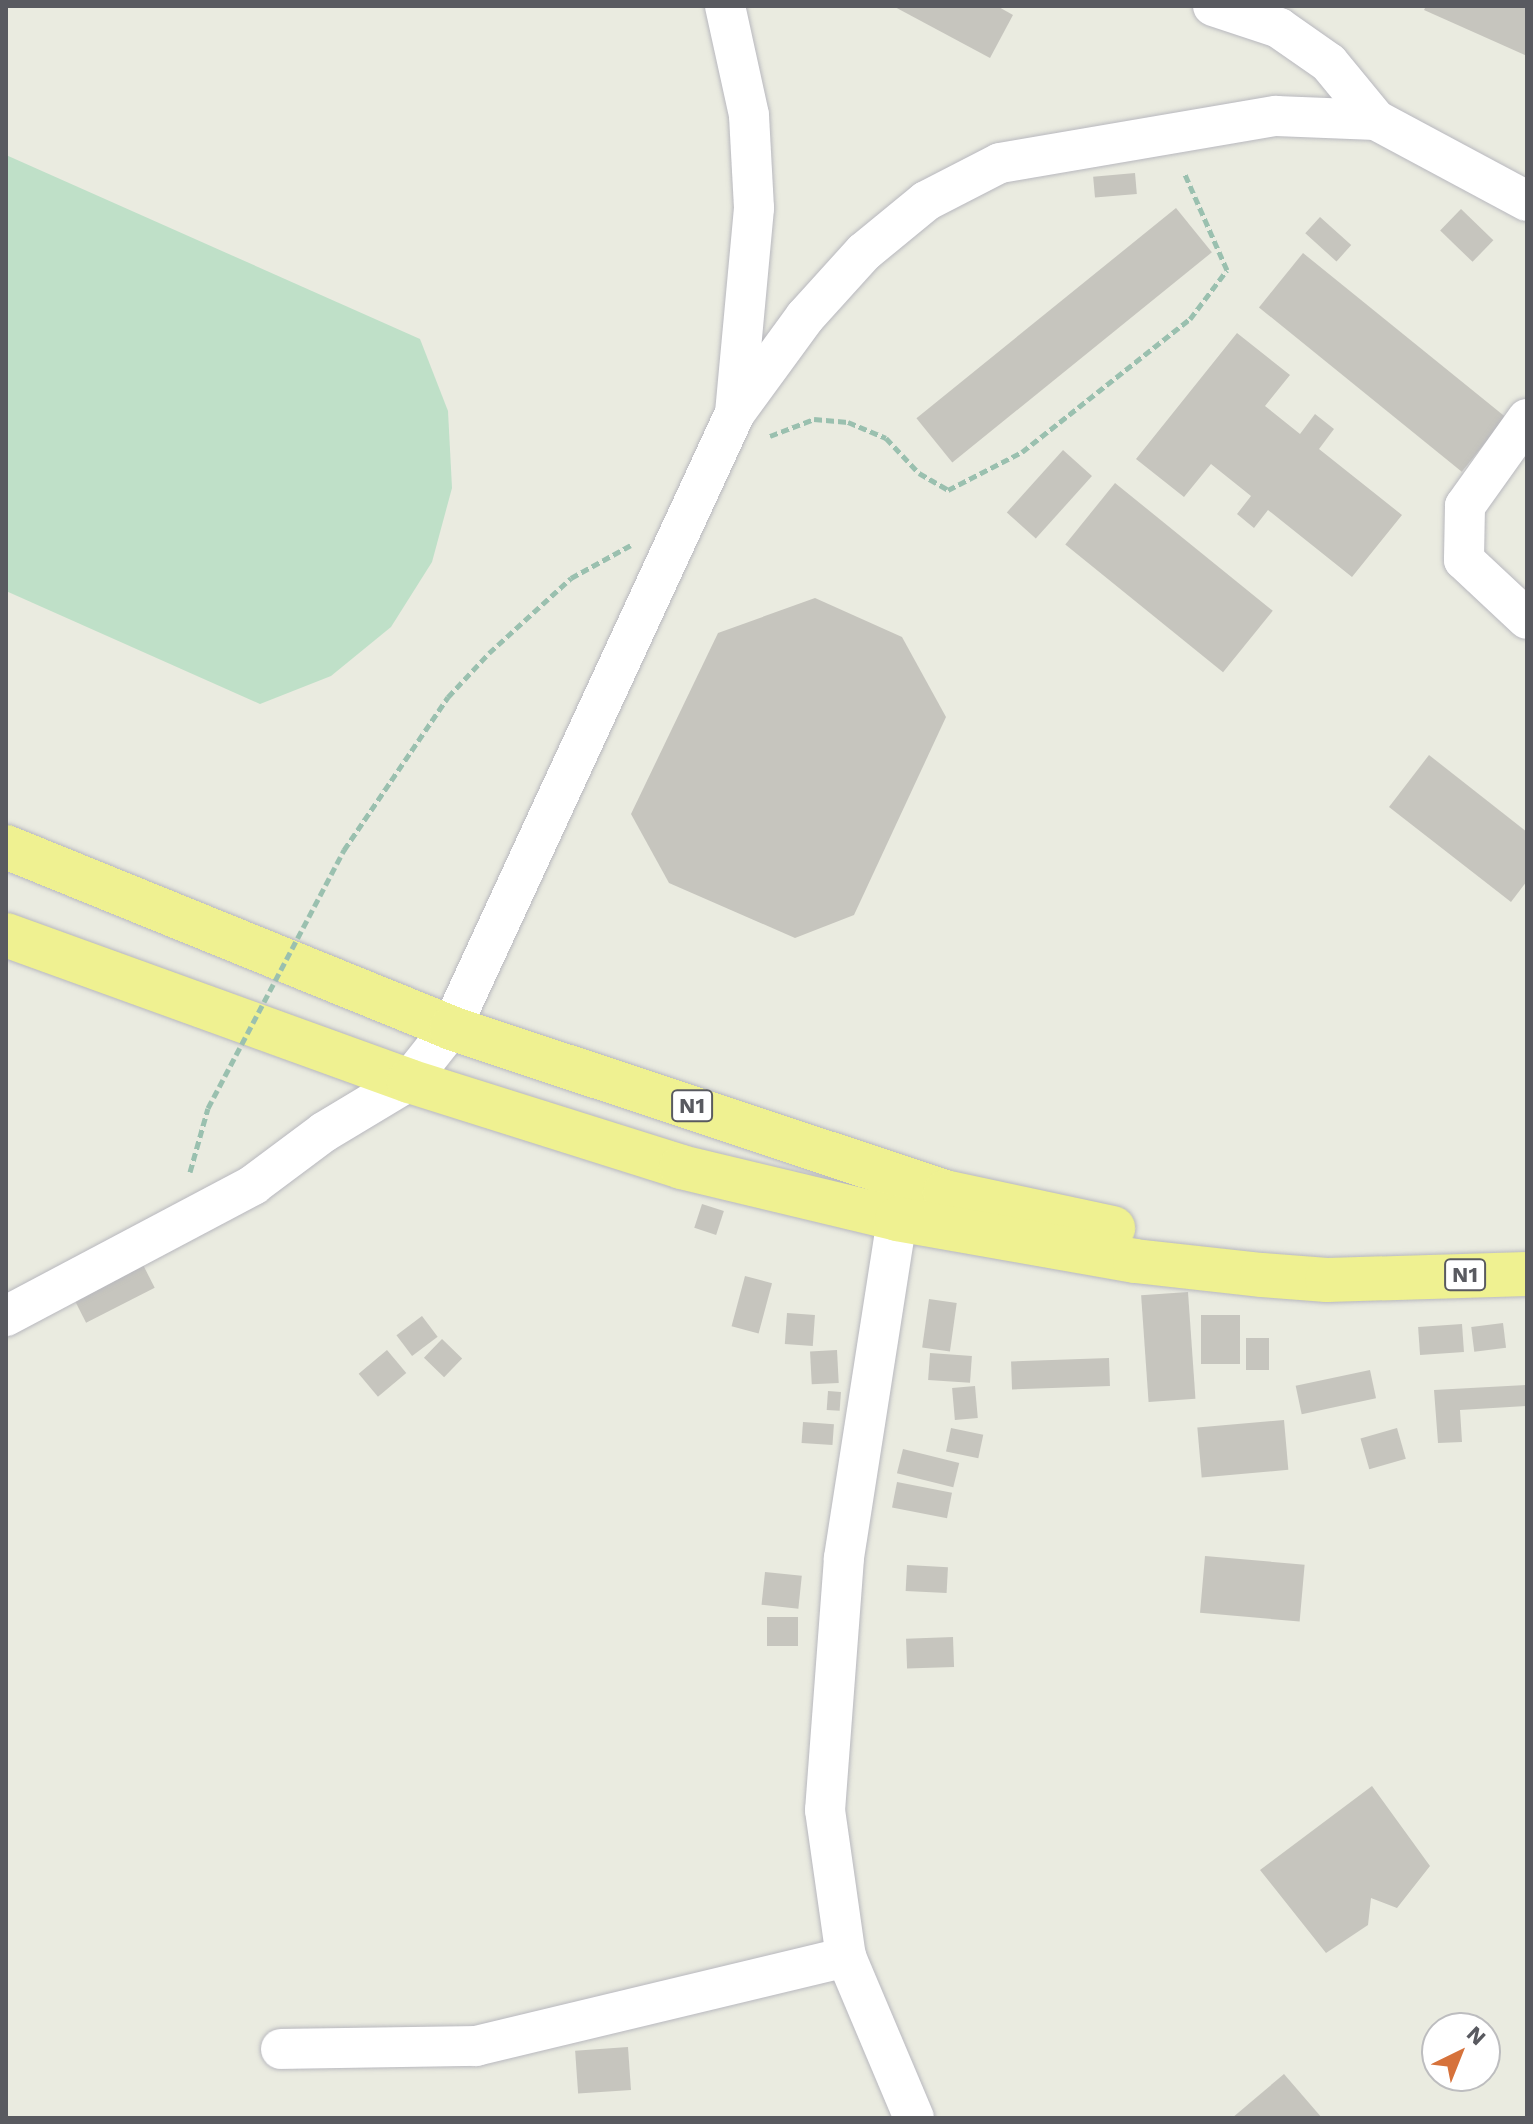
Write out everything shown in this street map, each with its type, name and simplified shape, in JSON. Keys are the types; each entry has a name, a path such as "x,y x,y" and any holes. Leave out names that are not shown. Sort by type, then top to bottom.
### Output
{"highway":[{"name":"N1","path":"6,847 451,1028 945,1192 1141,1234 1326,1256 1403,1276"},
{"name":"N1","path":"6,935 409,1081 681,1167 897,1219 1246,1273 1327,1280 1527,1274"}],"street":[{"path":"725,6 749,115 754,208 735,413"},
{"path":"1213,6 1279,28 1329,63 1376,120 1527,201"},
{"path":"6,1316 253,1185 324,1132 409,1081 451,1028 735,413 805,317 864,252 926,201 1000,163 1165,132 1276,116 1376,120"},
{"path":"1527,419 1465,506 1464,560 1527,619"},
{"path":"897,1219 830,1685 825,1810 846,1957 914,2118"},
{"path":"281,2049 476,2046 846,1957"}],"path":[{"path":"711,466 814,419 848,422 886,438 919,473 948,490 1022,452 1190,319 1227,270 1165,132"},
{"path":"175,1227 208,1108 344,850 448,697 526,615 618,548 679,533"}],"green space":[{"path":"6,155 420,339 448,411 452,488 432,562 391,627 331,676 260,704 6,591"}],"building":[{"path":"893,6 997,6 1013,15 990,58"},
{"path":"1426,6 1527,6 1527,56 1424,10"},
{"path":"1135,173 1137,194 1095,198 1093,177"},
{"path":"1176,208 1212,252 952,462 916,418"},
{"path":"1461,209 1493,240 1473,262 1440,231"},
{"path":"1320,217 1351,245 1336,261 1305,233"},
{"path":"1303,253 1506,417 1462,472 1259,307"},
{"path":"1237,333 1290,375 1265,406 1300,434 1315,414 1334,429 1319,449 1402,515 1352,577 1268,510 1254,528 1237,514 1251,496 1211,464 1184,497 1136,459"},
{"path":"1063,450 1092,476 1036,539 1007,512"},
{"path":"1115,483 1273,611 1223,672 1065,544"},
{"path":"815,598 902,637 946,717 854,915 795,938 669,883 631,814 718,633"},
{"path":"1429,755 1527,832 1527,881 1511,902 1389,807"},
{"path":"702,1204 724,1211 716,1235 694,1228"},
{"path":"137,1253 155,1288 86,1323 68,1288"},
{"path":"745,1276 772,1283 759,1333 732,1326"},
{"path":"1188,1292 1195,1399 1149,1402 1141,1295"},
{"path":"929,1299 957,1303 950,1351 922,1348"},
{"path":"787,1313 815,1315 813,1346 785,1344"},
{"path":"1201,1315 1240,1315 1240,1364 1201,1364"},
{"path":"422,1316 438,1337 412,1356 396,1335"},
{"path":"1503,1323 1506,1348 1474,1352 1471,1327"},
{"path":"1462,1324 1464,1352 1420,1355 1418,1327"},
{"path":"1246,1338 1269,1338 1269,1370 1246,1370"},
{"path":"442,1339 462,1358 444,1377 424,1358"},
{"path":"387,1350 406,1373 378,1397 359,1374"},
{"path":"837,1350 839,1383 812,1384 810,1351"},
{"path":"930,1353 972,1356 970,1383 928,1380"},
{"path":"1109,1358 1110,1386 1012,1389 1011,1361"},
{"path":"1370,1370 1376,1398 1302,1414 1296,1386"},
{"path":"1527,1385 1527,1406 1460,1410 1462,1442 1438,1443 1434,1390"},
{"path":"975,1386 978,1418 955,1420 952,1388"},
{"path":"828,1391 841,1392 840,1411 827,1410"},
{"path":"1284,1420 1288,1470 1202,1477 1197,1428"},
{"path":"803,1422 834,1424 832,1445 802,1443"},
{"path":"951,1428 983,1435 978,1458 946,1451"},
{"path":"1397,1428 1406,1459 1369,1469 1360,1438"},
{"path":"903,1449 959,1463 953,1487 897,1473"},
{"path":"897,1482 952,1493 947,1518 892,1508"},
{"path":"1205,1556 1305,1565 1300,1621 1200,1613"},
{"path":"907,1565 948,1567 947,1593 906,1591"},
{"path":"765,1572 802,1576 798,1609 762,1605"},
{"path":"767,1617 798,1617 798,1646 767,1646"},
{"path":"953,1637 954,1667 907,1669 906,1639"},
{"path":"1372,1786 1430,1866 1397,1908 1371,1898 1368,1925 1326,1953 1260,1870"},
{"path":"628,2047 631,2090 578,2094 575,2051"},
{"path":"1284,2074 1322,2118 1232,2118"}]}
